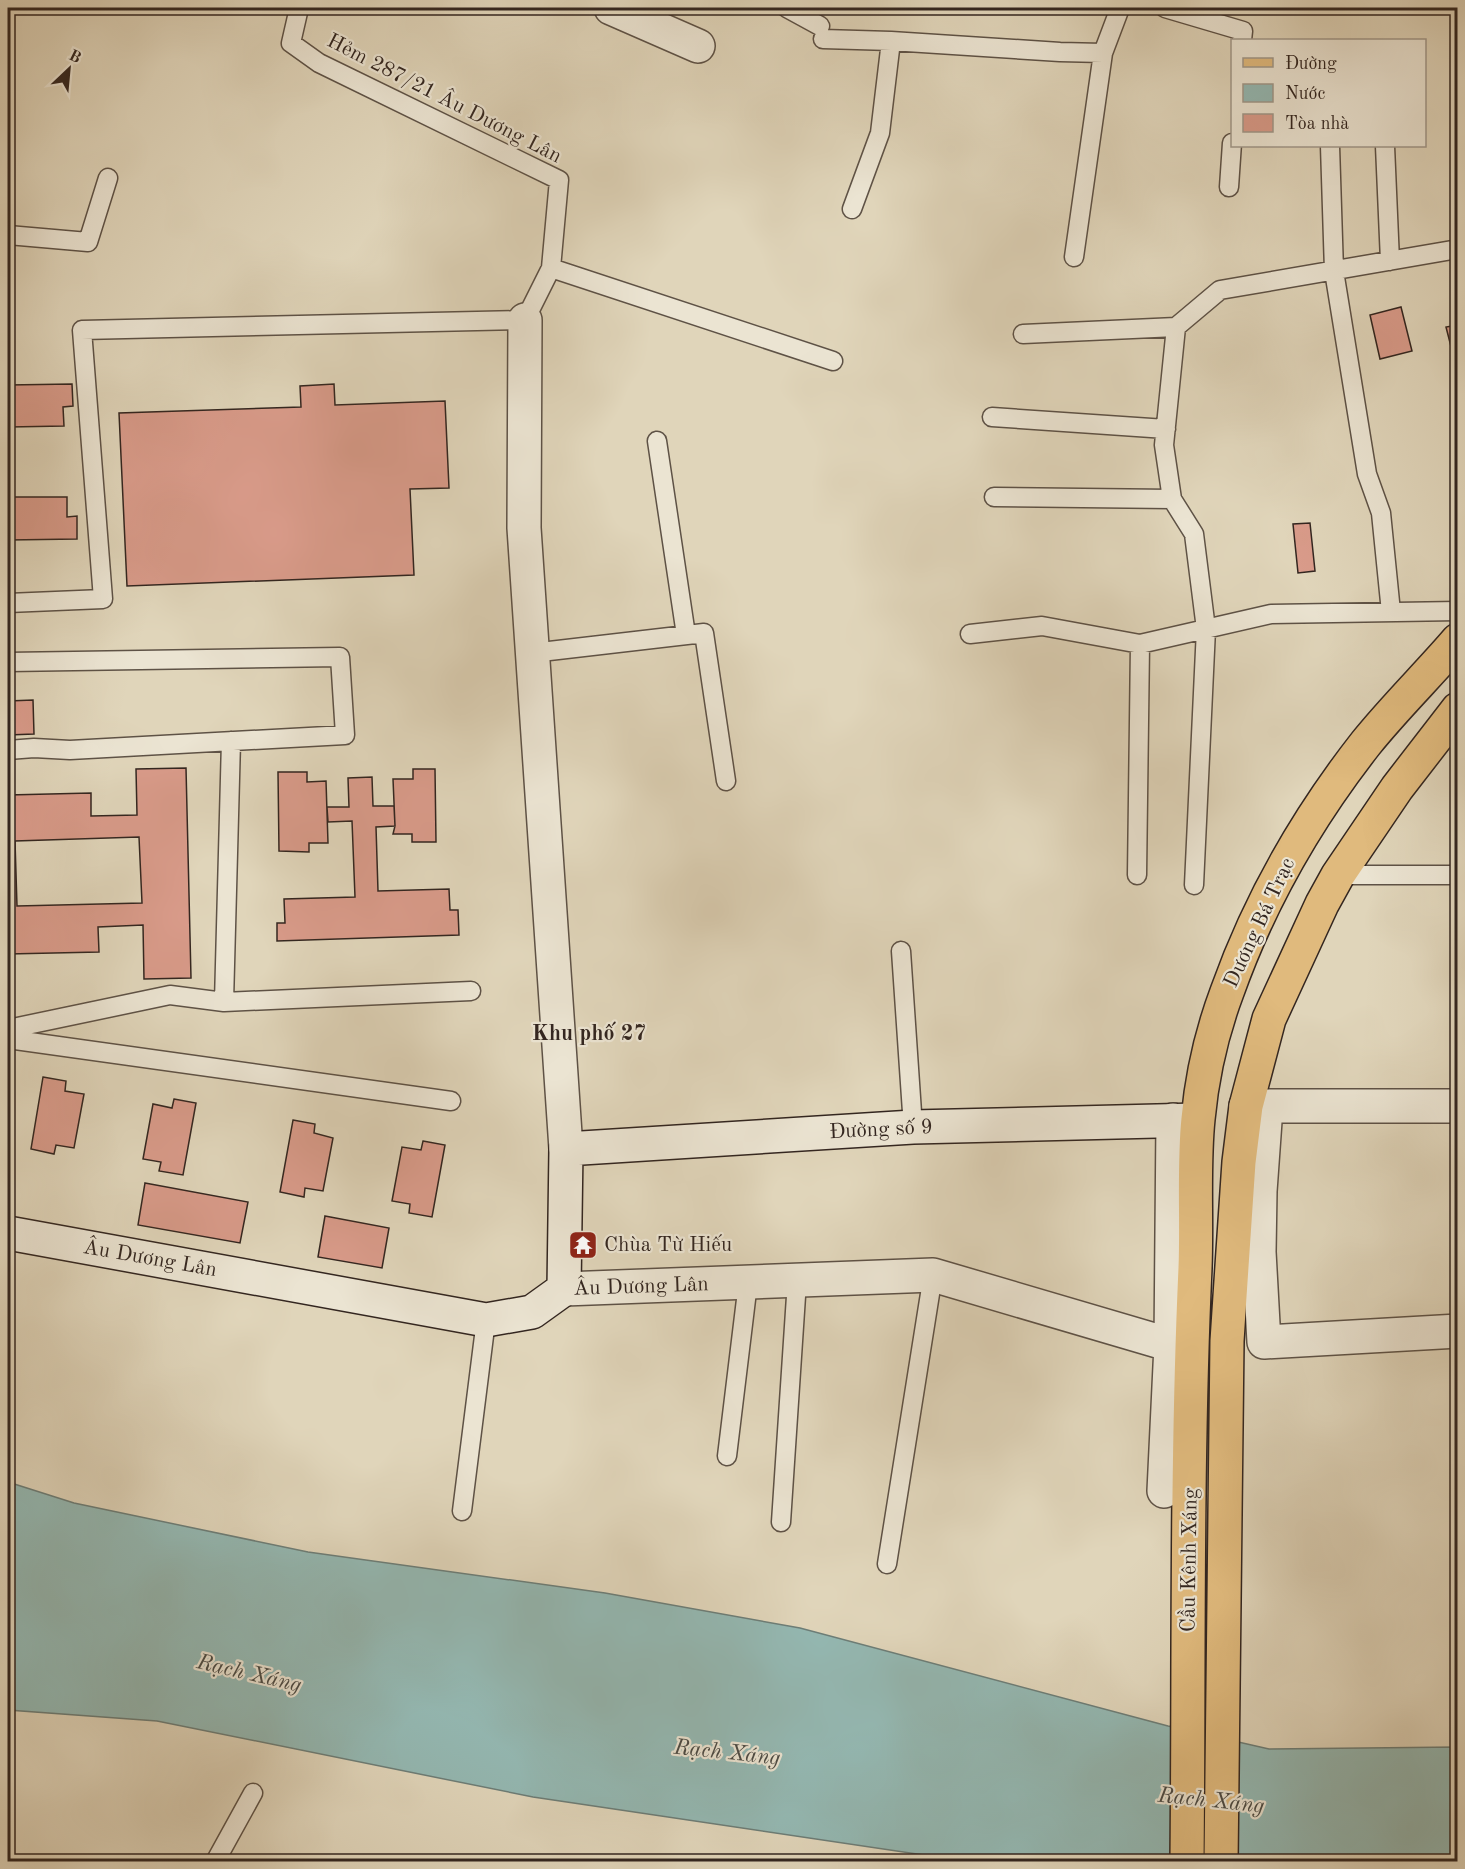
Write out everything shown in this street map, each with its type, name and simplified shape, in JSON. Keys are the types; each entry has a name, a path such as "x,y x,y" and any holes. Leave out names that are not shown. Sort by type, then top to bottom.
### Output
{"main road":[{"name":"Dương Bá Trạc","path":"1195,1258 1185,1120 1206,1062 1226,992 1247,942 1275,884 1308,825 1340,777 1397,706 1458,640"},
{"path":"1256,1106 1269,1019 1322,904 1338,875 1397,788 1458,709"},
{"name":"Cầu Kênh Xáng","path":"1221,1862 1227,1341 1231,1259 1256,1106"},
{"name":"Cầu Kênh Xáng","path":"1186,1862 1195,1258"}],"street":[{"path":"611,8 698,46"},
{"path":"525,320 524,528 566,1149 564,1289"},
{"path":"1458,1106 1256,1106 1260,1191 1259,1252 1264,1342 1458,1331"},
{"path":"1164,1491 1185,1120"},
{"name":"Đường số 9","path":"566,1149 913,1127 1185,1120"},
{"name":"Âu Dương Lân","path":"8,1233 486,1320 532,1312 564,1289 933,1275 1171,1345"}],"lane":[{"name":"Hẻm 287/21 Âu Dương Lân","path":"299,8 291,43 319,63 559,180 551,268"},
{"path":"787,8 821,33 891,41 1103,53"},
{"path":"1074,257 1103,53 1120,8"},
{"path":"1164,8 1243,31 1242,39"},
{"path":"852,209 880,133 891,41"},
{"path":"1229,187 1233,147"},
{"path":"1330,147 1334,271 1367,474 1381,513 1391,612"},
{"path":"1385,147 1390,261"},
{"path":"8,235 88,242 108,178"},
{"path":"1023,334 1176,327 1220,290 1458,249"},
{"path":"8,603 103,599 82,330 525,320 551,268 833,361"},
{"path":"1176,327 1164,445 1172,499 1194,534 1206,629 1194,885"},
{"path":"992,417 1166,429"},
{"path":"657,441 686,635"},
{"path":"994,497 1172,499"},
{"path":"970,634 1042,626 1140,644 1271,614 1458,611"},
{"path":"532,653 704,633 726,781"},
{"path":"1137,875 1140,644"},
{"path":"8,662 340,657 345,735 70,750 34,748 8,750"},
{"path":"224,1002 231,741"},
{"path":"1338,875 1458,875"},
{"path":"901,951 913,1127"},
{"path":"8,1029 170,995 224,1002 471,991"},
{"path":"8,1039 451,1101"},
{"path":"887,1564 933,1275"},
{"path":"781,1522 797,1281"},
{"path":"728,1456 748,1283"},
{"path":"462,1511 486,1320"},
{"path":"215,1862 253,1793"}],"water":[{"name":"Rạch Xáng","path":"8,1482 74,1503 308,1552 605,1593 800,1628 1168,1726 1269,1749 1457,1747 1457,1861 964,1861 533,1797 157,1721 8,1710"}],"building":[{"path":"1401,307 1412,351 1380,359 1370,315"},
{"path":"1458,325 1458,374 1446,327"},
{"path":"72,384 73,406 63,407 64,426 9,427 8,385"},
{"path":"334,384 335,405 445,401 449,488 410,489 414,575 127,586 119,413 301,407 300,386"},
{"path":"12,497 67,497 67,517 77,516 77,539 8,540 8,516 12,516"},
{"path":"1310,523 1315,571 1298,573 1293,524"},
{"path":"33,700 34,734 8,735 8,701"},
{"path":"186,768 191,978 144,979 143,925 98,927 99,952 8,954 8,795 91,793 91,816 137,815 136,769","holes":["139,837 142,903 17,906 15,841"]},
{"path":"413,769 435,769 436,842 412,842 412,834 393,834 395,826 393,779 413,779"},
{"path":"278,772 307,772 307,782 326,781 328,843 309,843 309,852 279,851"},
{"path":"372,777 373,806 394,806 395,826 376,827 378,891 449,889 450,910 458,910 459,935 277,941 277,923 285,923 284,899 355,897 352,821 328,822 327,807 349,807 348,778"},
{"path":"43,1077 66,1081 65,1091 84,1094 74,1148 56,1145 54,1154 31,1149"},
{"path":"174,1099 196,1103 183,1175 159,1171 161,1162 143,1159 153,1104 172,1108"},
{"path":"293,1120 315,1124 314,1133 333,1138 323,1191 305,1188 304,1197 280,1192"},
{"path":"423,1141 445,1145 432,1217 409,1213 410,1204 392,1201 402,1147 421,1150"},
{"path":"145,1183 248,1202 240,1243 138,1225"},
{"path":"325,1216 389,1228 382,1268 318,1257"}],"place":[{"name":"Chùa Từ Hiếu","path":"583,1245"}],"district":[{"name":"Khu phố 27","path":"589,1034"}]}
